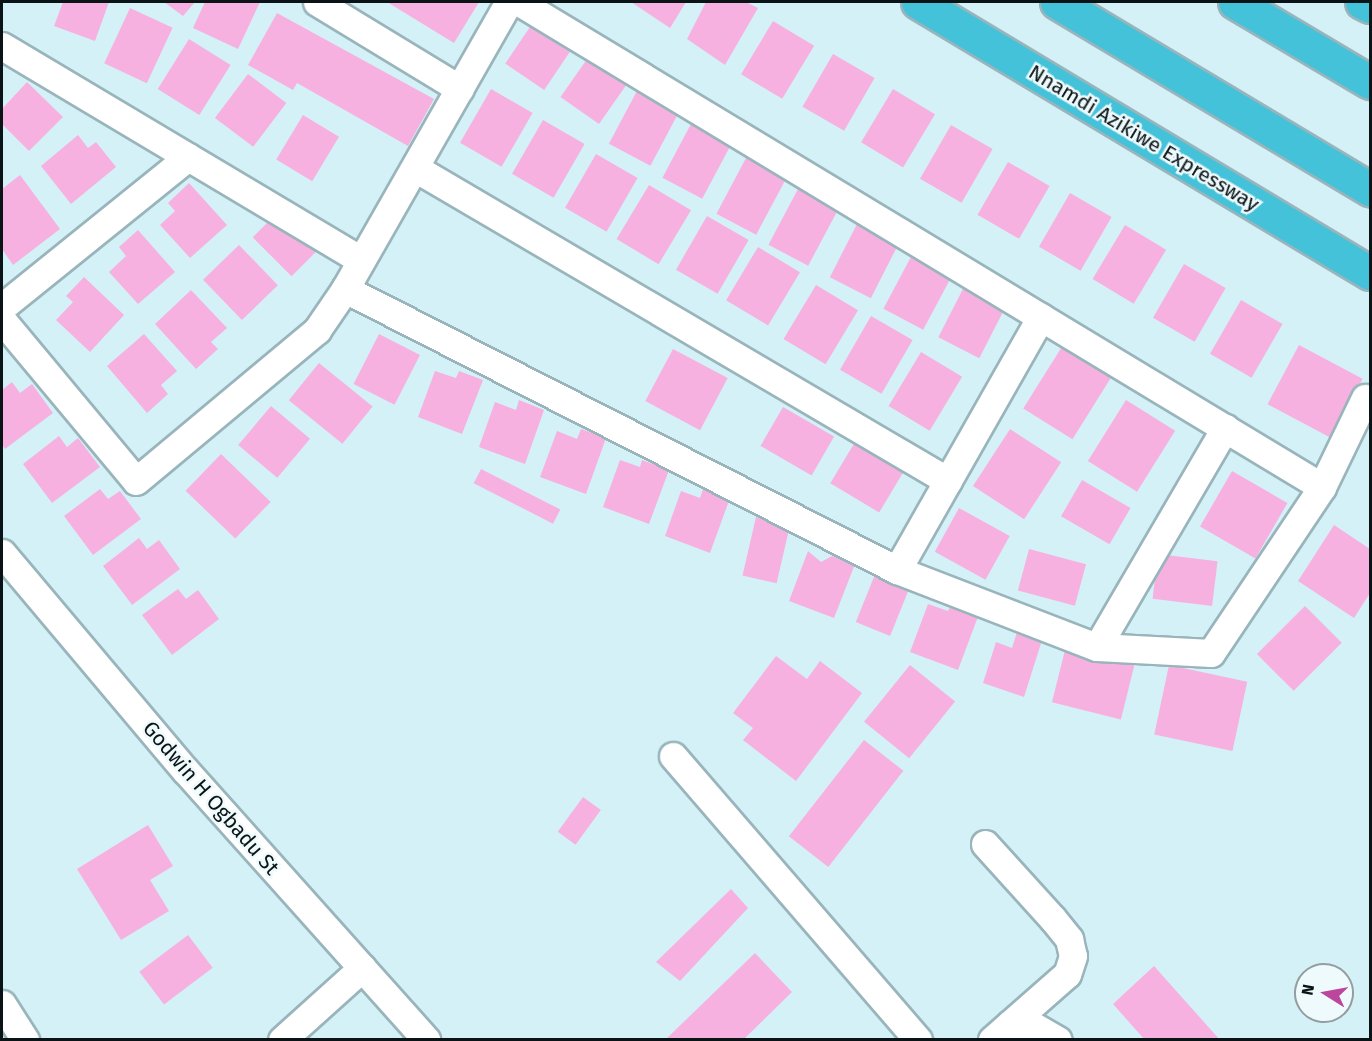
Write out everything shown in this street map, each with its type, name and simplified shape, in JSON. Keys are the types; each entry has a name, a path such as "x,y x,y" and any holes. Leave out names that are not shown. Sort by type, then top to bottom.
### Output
{"highway":[{"name":"Nnamdi Azikiwe Expressway","path":"918,2 1371,273"},
{"path":"1057,2 1371,189"},
{"path":"1235,2 1371,82"},
{"path":"1362,2 1371,6"}],"street":[{"path":"317,2 460,90"},
{"path":"2,320 136,481 317,330 362,260 509,2"},
{"path":"519,2 1322,487"},
{"path":"2,46 362,260"},
{"path":"2,307 188,157"},
{"path":"415,168 948,482"},
{"path":"345,289 897,570 1097,647 1211,653 1322,487 1365,398"},
{"path":"897,570 1041,317"},
{"path":"1097,647 1225,428"},
{"name":"Godwin H Ogbadu St","path":"2,553 185,770 426,1040"},
{"path":"673,756 918,1040"},
{"path":"985,844 1069,939 1074,956 1067,974 1001,1032"},
{"path":"282,1040 362,968"},
{"path":"2,1004 25,1040"},
{"path":"1001,1032 1030,1024 1058,1040"}],"building":[{"path":"63,2 109,2 95,41 54,26"},
{"path":"164,2 195,2 183,16"},
{"path":"205,2 260,2 238,49 193,28"},
{"path":"387,2 479,2 454,43"},
{"path":"631,2 686,2 670,28"},
{"path":"706,2 746,2 758,8 725,65 687,39"},
{"path":"130,8 173,28 147,83 104,63"},
{"path":"277,13 434,99 408,146 297,83 293,90 248,65"},
{"path":"536,18 575,44 544,90 505,64"},
{"path":"773,21 814,46 782,99 741,74"},
{"path":"189,39 231,65 199,115 158,89"},
{"path":"592,52 631,79 599,124 560,97"},
{"path":"833,54 875,78 844,131 802,107"},
{"path":"248,74 286,103 253,147 215,118"},
{"path":"27,82 63,117 29,151 2,124 2,109"},
{"path":"491,89 533,113 502,167 460,143"},
{"path":"638,89 679,111 650,166 609,144"},
{"path":"893,89 935,114 903,167 861,142"},
{"path":"303,115 339,137 312,181 276,160"},
{"path":"543,120 585,144 554,198 512,174"},
{"path":"692,122 732,143 702,199 662,178"},
{"path":"951,125 993,149 962,203 920,179"},
{"path":"78,135 88,148 96,142 116,167 71,204 41,166"},
{"path":"596,154 638,178 607,232 565,208"},
{"path":"746,158 786,179 756,235 716,214"},
{"path":"1008,162 1050,186 1019,239 978,215"},
{"path":"20,175 60,229 13,265 2,249 2,189"},
{"path":"189,183 227,225 190,258 160,225 175,211 168,203"},
{"path":"649,185 691,210 659,264 617,239"},
{"path":"798,189 838,210 808,266 768,245"},
{"path":"1070,193 1112,217 1081,271 1039,247"},
{"path":"288,202 327,241 292,276 253,237"},
{"path":"707,216 749,240 718,294 676,270"},
{"path":"858,222 899,243 871,298 830,277"},
{"path":"1125,225 1166,250 1134,304 1093,279"},
{"path":"138,230 175,272 138,304 109,272 126,256 119,247"},
{"path":"239,245 278,285 242,320 203,280"},
{"path":"758,247 800,272 768,325 726,300"},
{"path":"913,253 953,274 923,330 883,309"},
{"path":"1184,264 1226,288 1195,342 1153,318"},
{"path":"84,277 124,315 90,352 56,320 73,302 66,296"},
{"path":"966,283 1007,304 979,358 938,337"},
{"path":"816,285 858,310 826,364 784,339"},
{"path":"191,290 227,328 211,342 218,349 196,369 155,324"},
{"path":"1241,300 1283,324 1252,378 1210,354"},
{"path":"871,316 913,340 882,394 840,370"},
{"path":"144,334 177,371 161,385 168,394 147,413 107,366"},
{"path":"379,334 420,355 395,405 354,384"},
{"path":"1063,345 1112,376 1072,439 1023,409"},
{"path":"1299,345 1363,379 1331,438 1268,404"},
{"path":"673,349 728,378 700,430 645,401"},
{"path":"921,352 962,377 930,431 889,406"},
{"path":"319,363 373,406 342,444 289,400"},
{"path":"435,371 456,378 459,371 483,380 462,434 418,417"},
{"path":"12,382 20,393 32,384 53,413 5,449 2,444 2,390"},
{"path":"519,400 544,410 525,464 479,447 495,402 516,410"},
{"path":"1126,400 1175,431 1137,492 1088,461"},
{"path":"271,406 310,439 277,478 238,445"},
{"path":"783,407 834,436 812,475 760,446"},
{"path":"581,429 606,438 586,494 540,477 557,431 577,439"},
{"path":"1010,429 1061,462 1024,519 973,486"},
{"path":"59,436 67,447 78,438 100,467 52,503 23,464"},
{"path":"855,442 904,471 879,513 830,483"},
{"path":"221,454 271,502 235,539 186,491"},
{"path":"620,460 640,467 642,460 669,470 649,524 603,507"},
{"path":"481,469 560,509 553,524 474,483"},
{"path":"1232,471 1287,503 1255,558 1200,526"},
{"path":"1082,480 1130,508 1109,544 1061,516"},
{"path":"100,489 108,499 120,491 141,519 93,555 64,516"},
{"path":"703,489 730,498 710,553 665,536 681,491 700,498"},
{"path":"959,508 1010,536 985,580 935,552"},
{"path":"756,517 790,525 777,583 743,575"},
{"path":"1334,525 1370,549 1370,593 1354,618 1298,581"},
{"path":"139,538 147,549 159,540 180,569 132,605 103,566"},
{"path":"1029,549 1086,564 1075,606 1018,591"},
{"path":"808,551 821,562 832,556 855,564 834,618 789,601"},
{"path":"1158,554 1218,561 1212,606 1153,599"},
{"path":"876,572 910,586 890,636 856,622"},
{"path":"178,589 186,599 198,590 219,619 172,655 142,615"},
{"path":"952,603 979,614 958,670 910,652 928,604 948,611"},
{"path":"1305,606 1342,643 1294,691 1257,654"},
{"path":"1018,629 1043,637 1024,697 983,683 996,642 1012,648"},
{"path":"1066,646 1135,663 1121,719 1052,702"},
{"path":"776,656 807,679 820,661 862,693 796,781 743,740 753,728 733,713"},
{"path":"910,665 955,702 909,758 864,722"},
{"path":"1169,665 1247,682 1232,751 1154,734"},
{"path":"864,740 903,771 828,867 789,836"},
{"path":"583,797 601,810 576,845 558,832"},
{"path":"148,825 173,866 150,880 169,911 121,940 77,869"},
{"path":"731,889 748,908 680,981 656,962"},
{"path":"188,935 213,968 164,1004 139,972"},
{"path":"755,953 792,992 743,1040 665,1040"},
{"path":"1154,966 1220,1040 1145,1040 1113,1004"}]}
